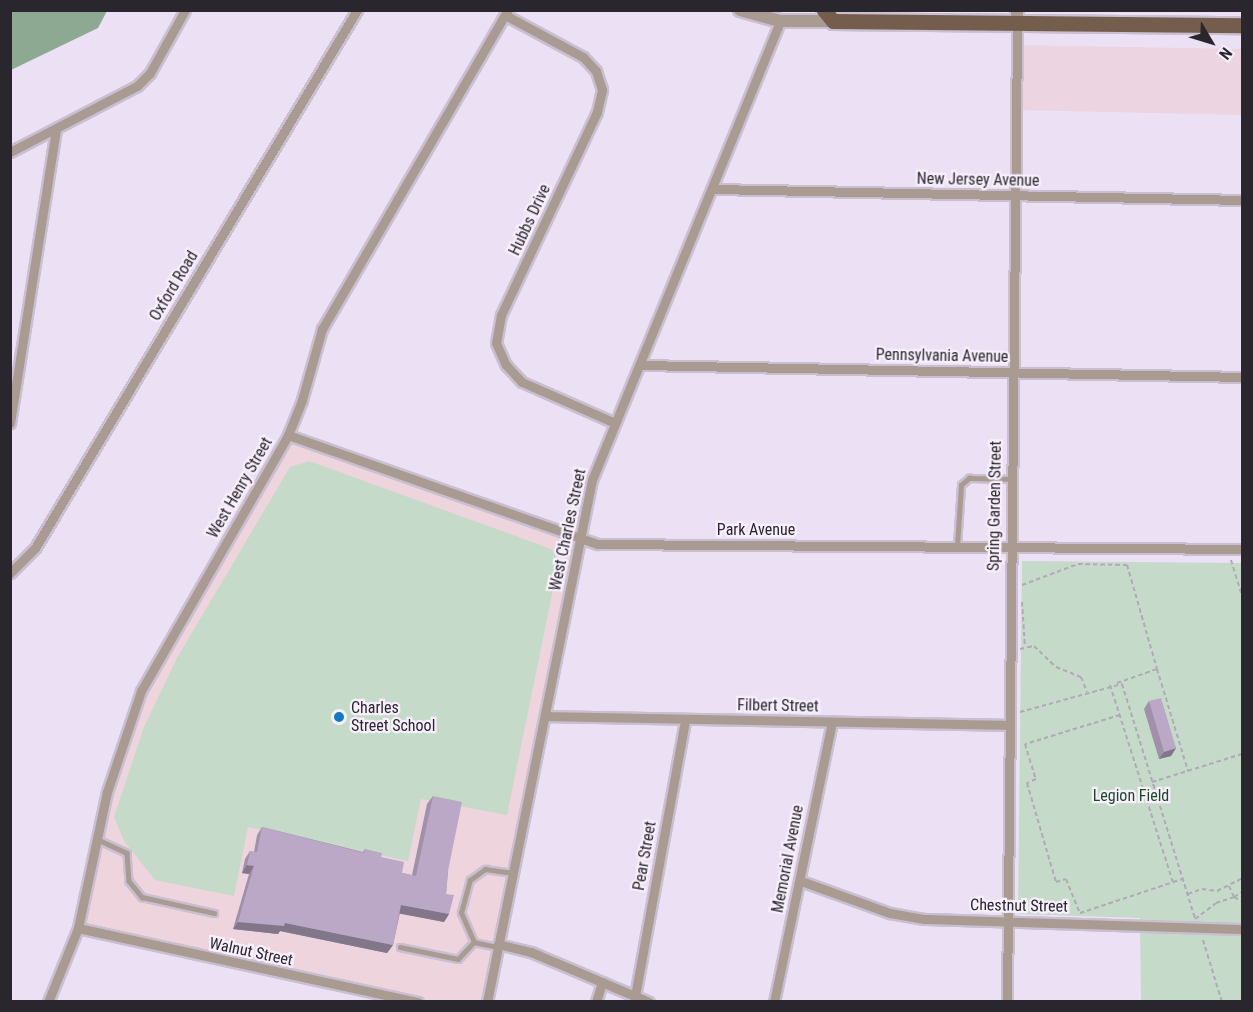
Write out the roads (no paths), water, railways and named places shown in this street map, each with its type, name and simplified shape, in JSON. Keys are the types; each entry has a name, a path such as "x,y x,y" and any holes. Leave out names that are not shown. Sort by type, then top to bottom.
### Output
{"main road":[{"path":"829,16 1017,16 1242,25"}],"street":[{"path":"10,152 137,86 150,73 185,10"},
{"name":"Oxford Road","path":"10,573 35,548 357,10"},
{"path":"740,10 780,21 829,16"},
{"name":"Hubbs Drive","path":"506,13 583,57 596,71 602,90 597,112 501,315 496,343 506,365 522,382 615,423"},
{"name":"West Henry Street","path":"48,1002 78,928 115,761 141,691 288,435 302,400 322,329 506,13"},
{"name":"Spring Garden Street","path":"1007,1002 1017,16"},
{"name":"West Charles Street","path":"487,1002 547,716 592,480 714,189 780,21"},
{"path":"10,423 56,129"},
{"name":"New Jersey Avenue","path":"714,189 1242,200"},
{"name":"Pennsylvania Avenue","path":"641,365 1242,377"},
{"name":"Park Avenue","path":"288,435 597,544 1242,549"},
{"name":"Filbert Street","path":"547,716 685,721 1009,720"},
{"name":"Pear Street","path":"635,996 685,721"},
{"name":"Memorial Avenue","path":"774,1002 801,881 832,722"},
{"name":"Chestnut Street","path":"801,881 907,916 1007,922 1242,929"},
{"name":"Walnut Street","path":"78,928 418,1002"},
{"path":"498,946 531,952 648,1002"},
{"path":"596,1002 602,982"}],"lane":[{"path":"957,546 961,486 969,478 1011,479"},
{"path":"97,839 127,853 129,881 142,897 214,913"},
{"path":"474,942 461,913 470,880 485,869 514,873"},
{"path":"474,942 498,946"},
{"path":"400,947 458,959 474,942"}],"place":[{"name":"Charles Street School","path":"339,717"}],"park label":[{"name":"Legion Field","path":"1131,796"}]}
